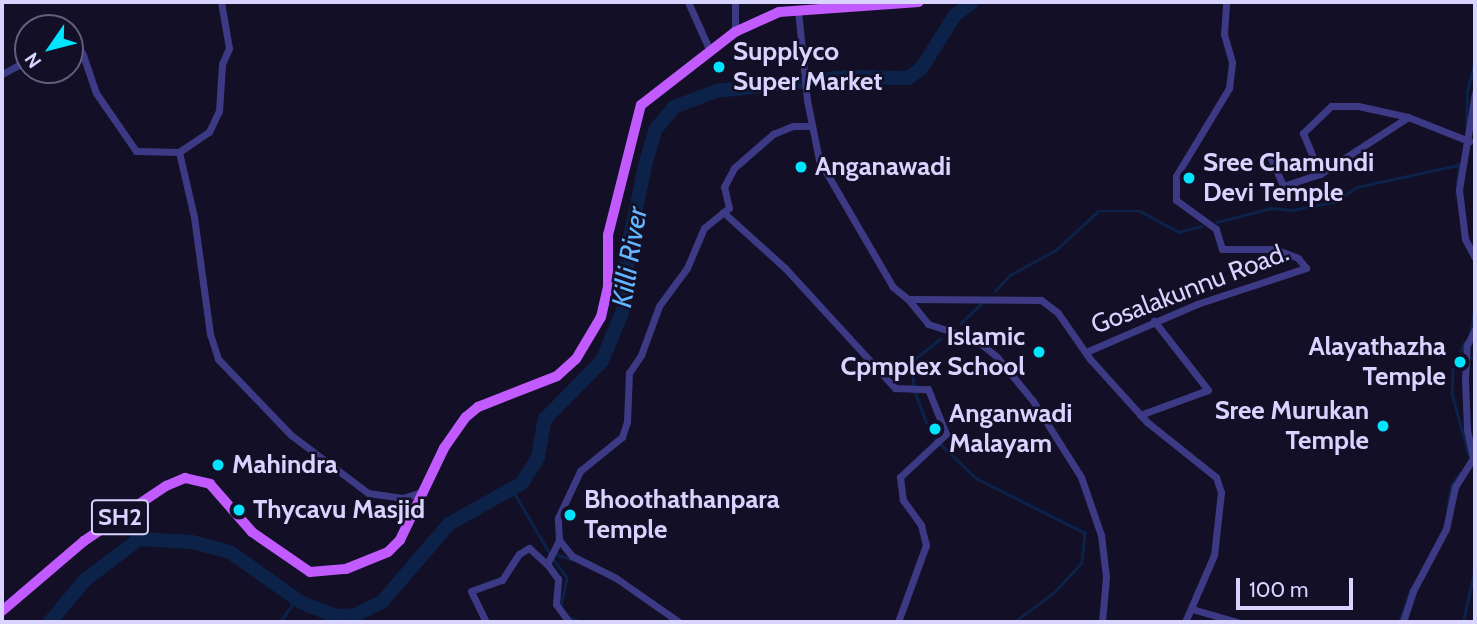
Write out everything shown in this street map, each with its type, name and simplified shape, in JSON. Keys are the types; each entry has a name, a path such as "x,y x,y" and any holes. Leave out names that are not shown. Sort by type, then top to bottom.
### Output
{"main road":[{"name":"SH2","path":"2,611 84,541 166,486 185,478 210,484 252,532 310,572 346,569 388,551 400,540 421,492 466,417 478,407 557,376 576,359 607,301 608,235 633,122 640,105 735,32 779,12 825,5 919,2"}],"street":[{"path":"84,58 96,93 136,151 179,152 209,132 219,110 222,64 229,48 221,2"},
{"path":"688,2 710,51"},
{"path":"735,2 735,32"},
{"name":"Gosalakunnu Road.","path":"1086,352 1154,321 1298,274 1307,267 1275,248 1222,249 1216,229 1176,200 1176,176 1229,88 1232,62 1224,34 1226,2"},
{"path":"798,10 807,100 819,160 892,287 908,299 928,324 975,340 997,357 1062,445 1091,497 1101,535 1106,577 1102,622"},
{"path":"1475,93 1459,196 1465,239 1475,258"},
{"path":"1320,174 1303,133 1331,106 1358,106 1408,117 1469,141"},
{"path":"1269,154 1283,186 1320,174 1408,117"},
{"path":"679,622 616,578 566,551 559,540 558,518 573,483 588,464 622,437 629,373 641,355 659,306 687,268 704,228 729,207 726,182 751,151 781,130 811,126"},
{"path":"179,152 194,217 210,334 218,359 291,435 368,493 403,498 421,492"},
{"path":"723,212 785,268 895,388 928,389 946,434 900,477 903,500 921,526 926,545 898,622"},
{"path":"908,299 1041,300 1058,313 1086,352 1140,415 1204,463 1220,486 1214,555 1185,622"},
{"path":"1140,415 1208,390 1154,321"},
{"path":"1403,622 1413,591 1446,529 1455,487 1474,459 1467,429 1466,357 1475,329"},
{"path":"547,564 559,540"},
{"path":"486,622 471,591 502,580 519,554 529,548 547,564 558,579 556,604 569,622"},
{"path":"1192,609 1237,622"}],"waterway":[{"name":"Killi River","path":"50,622 85,580 139,539 192,542 230,552 302,603 336,616 355,615 382,602 449,524 522,483 538,457 545,419 602,361 625,305 628,247 655,130 674,107 716,91 846,77 908,78 921,69 955,15 972,2"},
{"path":"1466,127 1467,91 1475,61"},
{"path":"1456,196 1459,164"},
{"path":"1217,222 1271,208 1292,210 1334,202 1357,187 1458,165"},
{"path":"995,291 1010,275 1056,250 1098,211 1140,211 1179,232 1201,226"},
{"path":"960,324 982,303"},
{"path":"1470,333 1475,308"},
{"path":"941,339 912,362 914,389 931,435 976,478 1085,533 1082,563 1054,593 1015,622"},
{"path":"1465,342 1453,369 1452,393 1469,455"},
{"path":"1458,356 1475,358"},
{"path":"1447,509 1451,486 1460,473"},
{"path":"511,487 549,552 573,560"},
{"path":"552,557 567,578 561,607"},
{"path":"1463,622 1475,567"},
{"path":"1399,622 1410,590"},
{"path":"280,622 296,599"},
{"path":"569,617 582,622"}],"place":[{"name":"Supplyco Super Market","path":"719,67"},
{"name":"Anganawadi","path":"801,167"},
{"name":"Sree Chamundi Devi Temple","path":"1189,178"},
{"name":"Islamic Cpmplex School","path":"1039,352"},
{"name":"Alayathazha Temple","path":"1460,362"},
{"name":"Sree Murukan Temple","path":"1383,426"},
{"name":"Anganwadi Malayam","path":"935,429"},
{"name":"Mahindra","path":"218,465"},
{"name":"Thycavu Masjid","path":"239,510"},
{"name":"Bhoothathanpara Temple","path":"570,515"}]}
